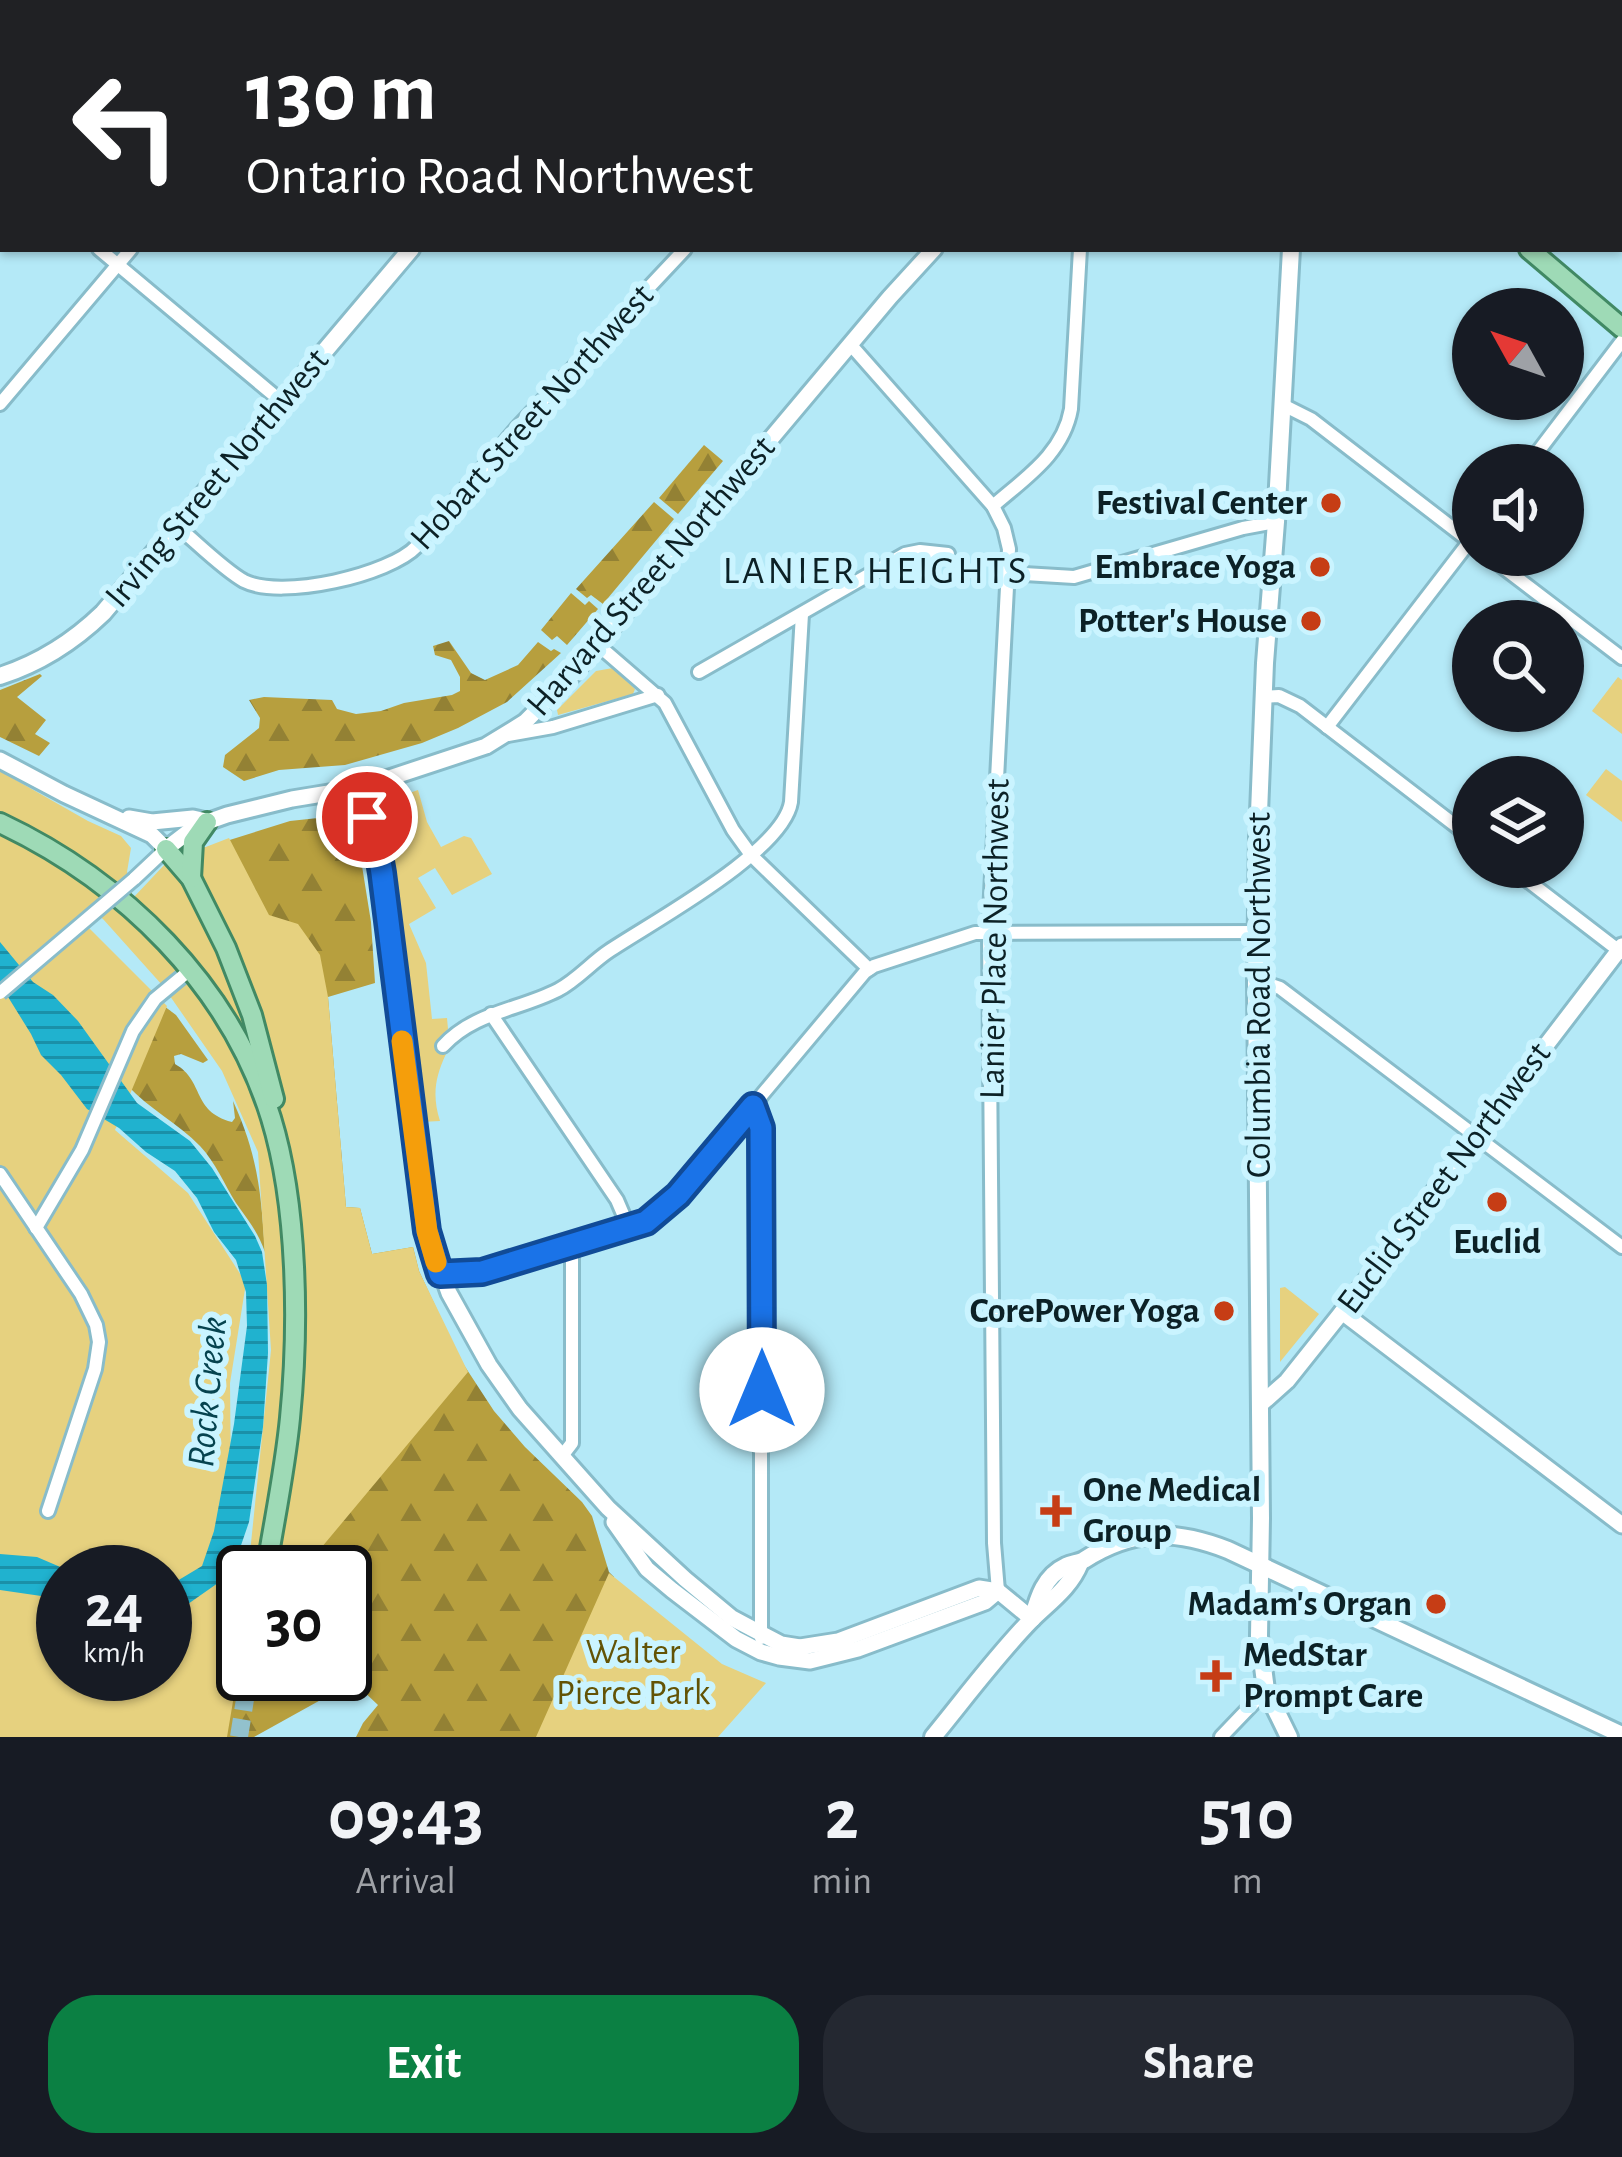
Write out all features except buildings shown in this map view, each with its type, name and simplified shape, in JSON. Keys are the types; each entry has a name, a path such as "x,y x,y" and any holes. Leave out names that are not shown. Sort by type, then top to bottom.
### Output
{"main road":[{"name":"Irving Street Northwest","path":"0,676 44,658 80,634 113,602 408,252"},
{"name":"Columbia Road Northwest","path":"1289,1737 1266,1690 1259,1636 1256,980 1267,618 1292,252"},
{"path":"1533,252 1622,328"},
{"path":"191,878 193,842 207,822"},
{"path":"0,824 43,844 103,884 190,970 248,1058 280,1152"},
{"path":"166,849 191,878 226,948 252,1015 273,1092 291,1243 294,1359 288,1439 270,1545"},
{"path":"933,1737 1032,1619 1056,1599 1080,1563 1119,1540 1158,1535 1208,1543 1260,1565 1622,1735"}],"street":[{"path":"103,252 281,402"},
{"path":"0,404 129,252"},
{"name":"Hobart Street Northwest","path":"177,526 242,580 263,586 307,588 400,560 682,252"},
{"name":"Harvard Street Northwest","path":"166,849 207,822 349,789 466,755 507,735 558,691 931,252"},
{"path":"994,506 1049,457 1069,421 1080,252"},
{"path":"1544,444 1622,340"},
{"name":"Lanier Place Northwest","path":"850,344 994,506 1008,542 989,932 998,1591"},
{"path":"1283,405 1311,419 1452,526"},
{"path":"1009,573 1074,577 1276,522"},
{"path":"699,672 905,554 948,554"},
{"path":"1327,727 1452,567"},
{"path":"1515,576 1622,658"},
{"path":"443,1046 467,1025 562,987 604,954 736,870 789,813 802,614"},
{"path":"598,644 669,708 751,855 869,969"},
{"path":"507,735 554,727 658,695"},
{"path":"1264,697 1289,700 1452,823"},
{"path":"0,760 152,836 166,849 0,993"},
{"path":"349,789 377,844 427,1231 440,1274 499,1380 562,1456 608,1508 761,1644"},
{"path":"97,810 152,822 194,818 207,822"},
{"path":"1538,888 1621,950"},
{"path":"440,1274 482,1272 652,1218 678,1195 869,969 964,935 989,932 1257,932"},
{"name":"Euclid Street Northwest","path":"1260,1405 1277,1392 1342,1312 1621,950"},
{"path":"36,1228 82,1150 133,1030 155,999 190,970"},
{"path":"1256,980 1280,988 1622,1246"},
{"path":"490,1014 604,1180 629,1228"},
{"path":"753,1106 761,1128 761,1644"},
{"path":"0,1174 81,1294 99,1342 95,1369 48,1511"},
{"path":"562,1456 572,1443 572,1245"},
{"path":"1342,1312 1622,1525"},
{"path":"608,1508 646,1569 671,1590 728,1634 805,1661 858,1649 985,1602 998,1591 1032,1619"},
{"path":"634,1552 653,1549"},
{"path":"1221,1737 1266,1690"}],"green space":[{"path":"704,445 723,461 678,514 659,498"},
{"path":"654,502 674,519 603,604 591,595 587,598 576,589"},
{"path":"571,593 598,609 567,645 541,630"},
{"path":"449,641 471,673 485,680 518,665 538,642 561,653 507,702 422,743 345,765 279,770 244,781 223,767 225,755 259,728 260,718 249,700 332,700 337,709 356,714 460,691 460,677 451,660 435,655 433,646"},
{"path":"613,668 635,689 633,694 558,715 557,710 596,671"},
{"path":"40,674 17,697 46,720 35,734 50,743 39,756 0,737 0,690"},
{"path":"1618,677 1622,680 1622,734 1592,711"},
{"path":"1606,769 1622,781 1622,822 1586,795"},
{"path":"0,771 121,836 131,848 127,872 133,898 167,862 229,838 269,915 298,924 320,955 328,997 346,1207 360,1208 372,1254 413,1247 419,1271 468,1372 324,1545 251,1545 271,1350 258,1152 222,1071 163,986 88,908 79,918 167,1006 115,1130 188,1193 246,1283 230,1383 231,1486 238,1545 216,1545 216,1701 233,1701 227,1737 0,1737"},
{"path":"418,790 427,822 441,847 464,836 471,838 492,874 452,895 435,868 418,878 436,908 409,924 426,963 432,1019 447,1018 448,1029 437,1042 446,1054 436,1087 440,1121 421,1122 383,802"},
{"path":"318,818 346,826 358,841 371,922 375,983 328,997 346,1207 360,1208 372,1254 413,1247 419,1271 460,1359 494,1411 592,1516 614,1577 585,1737 356,1737 378,1705 372,1699 372,1545 286,1545 306,1344 204,848 290,821"},
{"path":"164,1006 176,1015 208,1060 203,1063 181,1054 174,1056 175,1064 191,1079 210,1111 232,1122 233,1101 257,1175 265,1252 206,1153 127,1085"},
{"path":"1285,1287 1319,1314 1280,1362 1280,1288"},
{"name":"Walter Pierce Park","path":"609,1573 722,1664 766,1683 718,1737 536,1737"},
{"path":"216,1609 216,1701 319,1701 254,1737 0,1737 0,1656 36,1666 36,1701 192,1701 192,1639"}],"water":[{"path":"0,942 33,982 78,1021 137,1103 190,1141 212,1168 262,1252 268,1353 249,1522 241,1545 216,1545 216,1584 192,1601 192,1572 202,1566 214,1531 234,1424 247,1326 246,1292 236,1260 214,1232 197,1198 175,1171 87,1109 41,1055 0,984"},
{"path":"0,1554 36,1557 36,1595 0,1590"}],"tunnel":[{"path":"239,1737 245,1701"}],"slow traffic":[{"path":"402,1041 427,1231 436,1262"}],"place":[{"name":"Festival Center","path":"1331,503"},
{"name":"Embrace Yoga","path":"1320,567"},
{"name":"Potter's House","path":"1311,621"},
{"name":"Euclid","path":"1497,1202"},
{"name":"CorePower Yoga","path":"1224,1311"},
{"name":"One Medical Group","path":"1056,1511"},
{"name":"Madam's Organ","path":"1436,1604"},
{"name":"MedStar Prompt Care","path":"1216,1676"}],"district":[{"name":"LANIER HEIGHTS","path":"876,571"}],"route":[{"path":"367,817 382,873 427,1231 440,1274 482,1272 646,1222 678,1195 753,1106 761,1128 762,1390"}],"water label":[{"name":"Rock Creek","path":"208,1392"}]}
